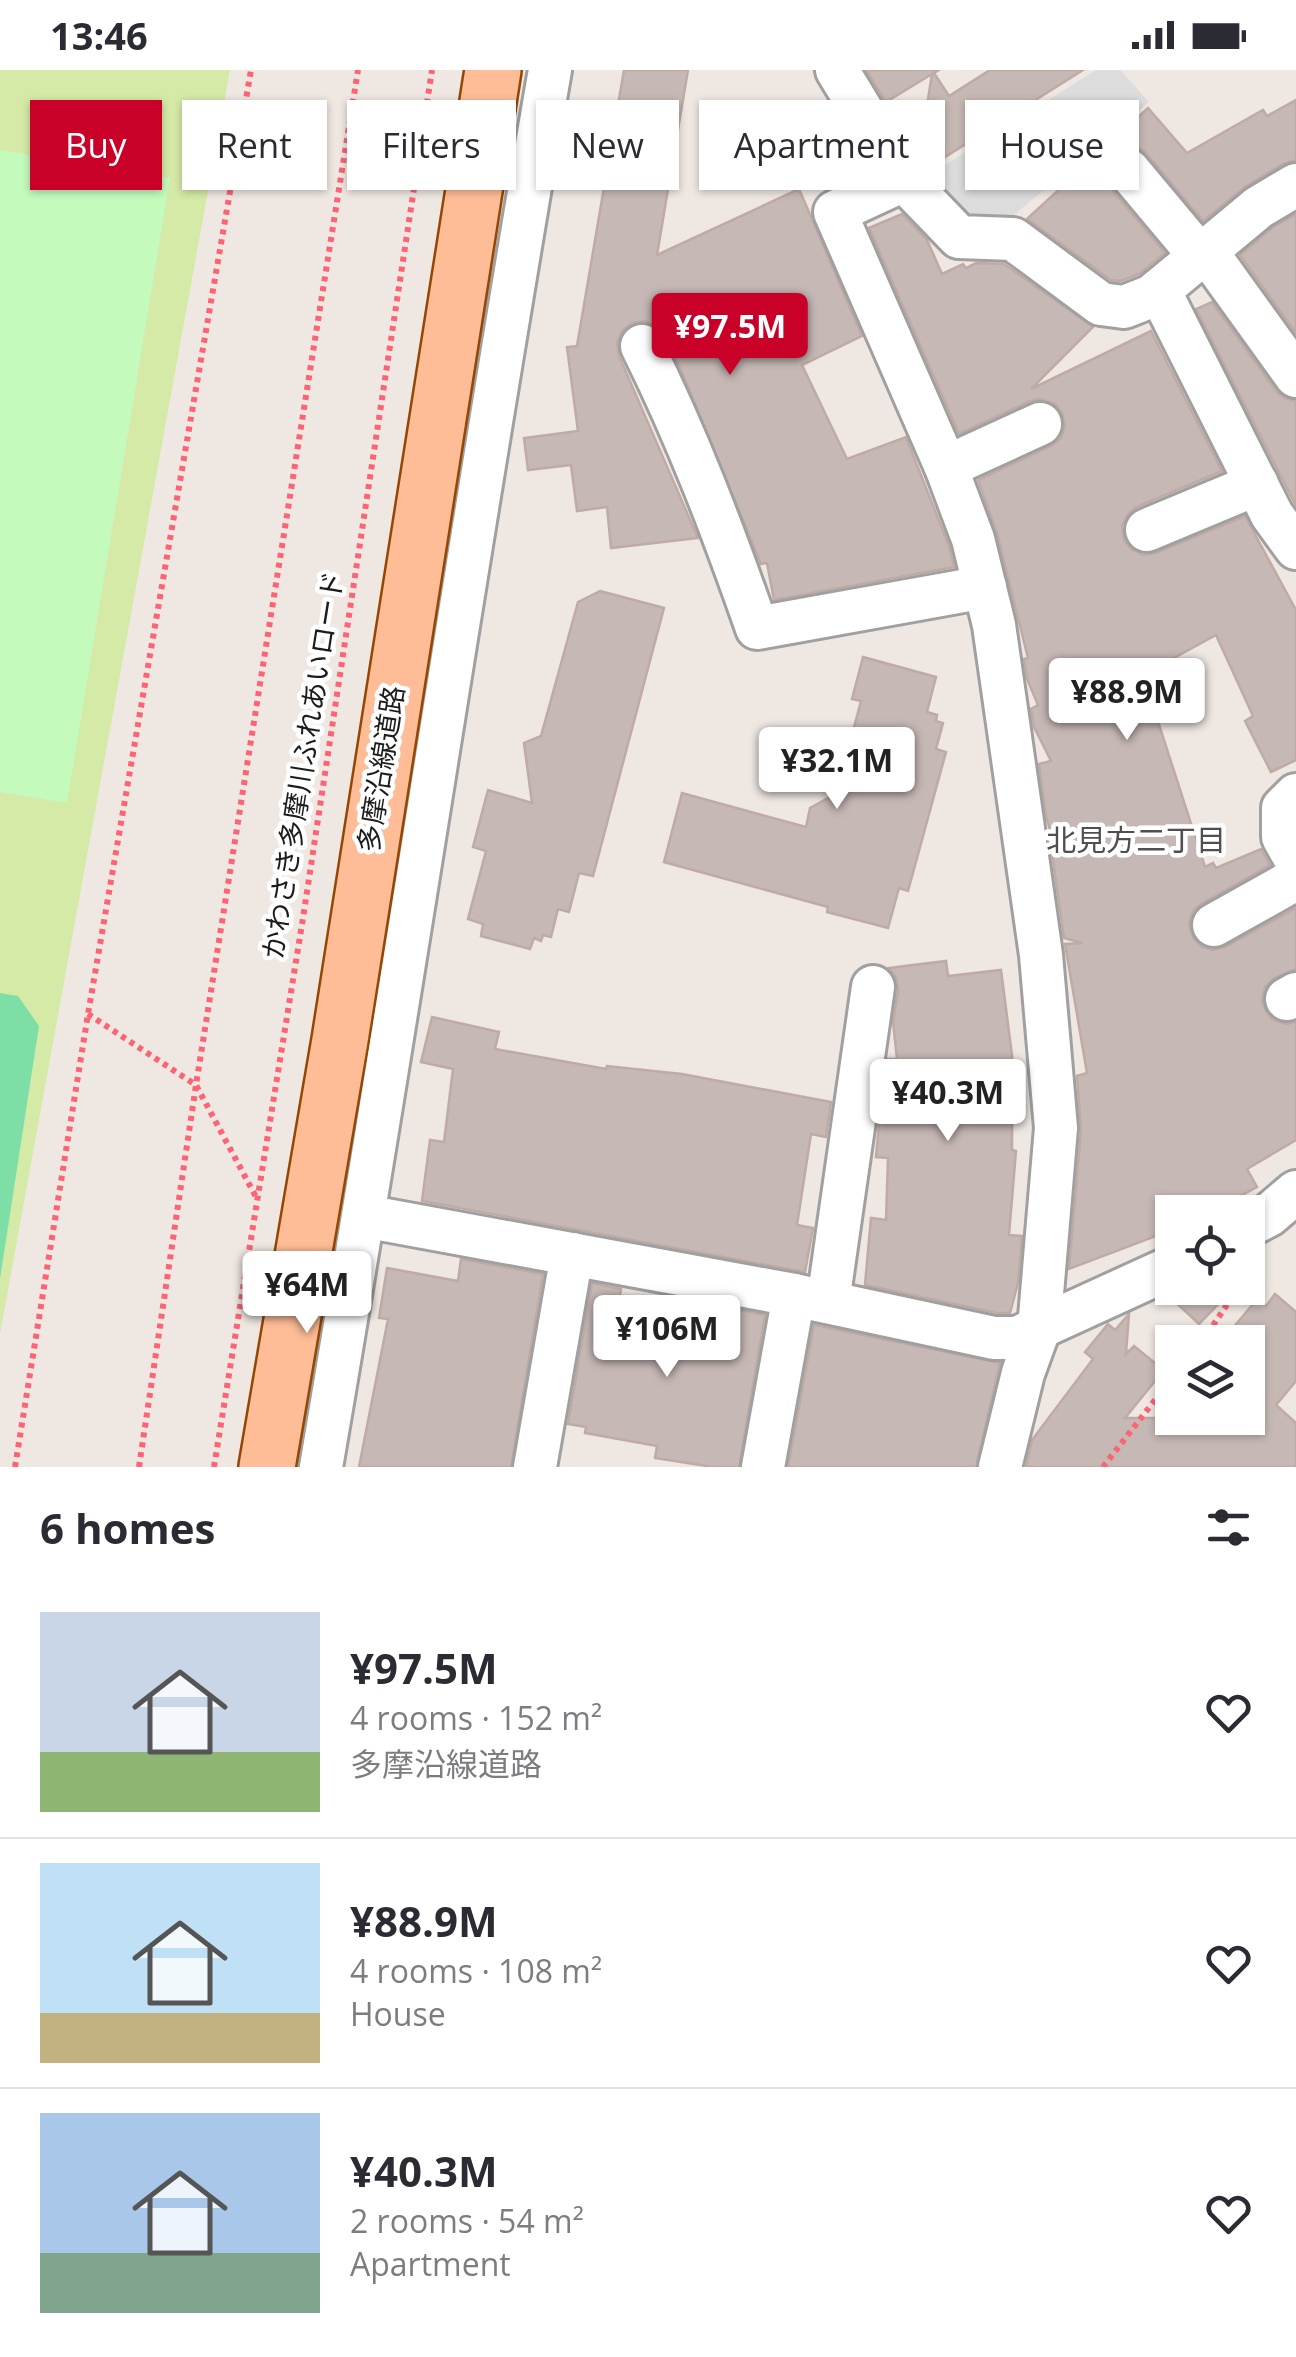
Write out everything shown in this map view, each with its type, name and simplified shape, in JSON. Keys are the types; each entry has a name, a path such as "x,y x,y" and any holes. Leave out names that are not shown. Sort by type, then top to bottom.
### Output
{"main road":[{"name":"多摩沿線道路","path":"268,1467 340,1040 493,70"}],"street":[{"path":"321,1467 490,413 550,70"},
{"path":"837,70 855,100"},
{"path":"1139,182 1203,254 1296,376"},
{"path":"914,190 959,237 1013,239 1101,304 1124,307 1159,290 1258,206 1296,185"},
{"path":"882,190 835,212 946,467 973,539 994,624 1042,955 1056,1128 1039,1329 1023,1373 1000,1467"},
{"path":"1159,290 1272,515 1296,548"},
{"path":"642,346 683,428 716,507 756,628 985,587"},
{"path":"946,467 1040,424"},
{"path":"1147,530 1257,484"},
{"path":"1296,795 1283,808 1283,837 1296,860"},
{"path":"1214,925 1296,879"},
{"path":"762,1467 811,1298 873,987"},
{"path":"1265,1217 1296,1192"},
{"path":"364,1216 811,1298 994,1338 1017,1338 1155,1274"},
{"path":"535,1467 572,1254"}],"path":[{"path":"14,1467 88,1014 252,70"},
{"path":"139,1467 358,70"},
{"name":"かわさき多摩川ふれあいロード","path":"214,1467 306,898 432,70"},
{"path":"88,1014 196,1085 257,1198"},
{"path":"1103,1467 1155,1400"}],"green space":[{"path":"0,70 230,70 225,100 182,100 182,190 208,190 0,1334"},
{"path":"0,150 30,155 30,190 162,190 162,177 170,178 67,803 0,792"},
{"path":"0,993 18,996 39,1026 0,1279"}],"shaded area":[{"path":"1096,70 1120,70 1149,102 1139,110 1139,100 1048,100"},
{"path":"965,153 965,190 1044,190 1002,225 959,220 933,190 945,190 945,165"}],"building":[{"path":"624,70 688,70 679,124 679,100 619,100"},
{"path":"866,70 939,70 934,73 949,96 990,70 1083,70 1035,100 965,100 965,144 945,157 945,100 928,100 932,74 885,100"},
{"path":"1296,100 1296,160 1246,186 1203,221 1139,148 1139,116 1148,108 1187,153 1263,110 1267,116"},
{"path":"604,190 668,190 657,255 799,190 862,336 802,365 847,459 906,437 954,567 774,600 767,563 761,564 681,370 664,334 645,321 632,323 622,331 617,343 619,356 698,538 611,548 607,507 577,511 571,465 528,470 524,438 578,431 567,347 577,346"},
{"path":"1059,190 1112,190 1165,253 1139,274 1121,281 1111,280 1027,219"},
{"path":"902,214 927,240 942,274 963,264 966,268 976,263 1004,264 1093,327 1031,389 1151,331 1222,471 1136,507 1122,526 1124,540 1143,555 1156,553 1245,516 1296,610 1296,760 1271,772 1245,721 1253,716 1216,635 1143,675 1205,867 1213,863 1216,868 1261,849 1270,865 1193,911 1189,924 1193,938 1202,947 1225,947 1296,908 1296,969 1274,978 1265,987 1262,1000 1273,1020 1296,1022 1296,1140 1247,1169 1257,1187 1242,1195 1155,1195 1155,1236 1069,1269 1081,1130 1077,1076 1087,1073 1065,944 1082,943 1064,938 1051,847 1055,847 1039,764 1051,761 1034,727 1031,709 1038,705 1027,679 1024,659 1028,658 997,533 978,480 1051,446 1061,438 1065,425 1055,404 1041,399 959,434 869,228"},
{"path":"1296,214 1296,333 1240,255 1273,227"},
{"path":"1212,302 1276,391 1296,401 1296,506 1196,309"},
{"path":"600,591 664,608 593,876 579,873 569,912 558,909 551,937 543,935 541,941 534,938 530,949 481,936 483,924 468,919 486,851 473,847 488,790 532,803 524,743 541,736 578,602"},
{"path":"863,657 936,677 927,712 937,715 936,721 943,723 936,749 946,752 908,891 899,888 888,928 827,912 828,907 664,862 682,793 806,827 810,808 846,788 823,759 849,746 861,701 852,699"},
{"path":"946,961 948,976 1001,970 1012,1055 1012,1150 1016,1151 1009,1235 1022,1236 1018,1283 1010,1313 865,1285 871,1218 886,1220 888,1158 876,1157 880,1112 885,1113 888,1059 897,1059 893,1022 898,990 896,977 889,968"},
{"path":"432,1017 499,1032 495,1049 606,1069 607,1066 682,1074 831,1102 826,1137 811,1134 797,1225 813,1228 805,1272 422,1201 430,1140 444,1142 453,1069 421,1062"},
{"path":"461,1259 543,1274 511,1467 359,1467 388,1319 379,1318 387,1268 458,1281"},
{"path":"592,1283 621,1289 618,1309 683,1320 684,1316 726,1322 729,1308 765,1315 739,1467 655,1458 657,1446 585,1433 586,1427 568,1424"},
{"path":"1275,1294 1296,1312 1296,1381 1276,1405 1296,1423 1296,1467 1026,1467 1032,1440 1093,1359 1085,1352 1108,1324 1115,1330 1129,1314 1126,1354 1134,1346 1155,1363 1155,1381 1125,1418 1155,1418 1155,1435 1265,1435 1265,1325 1235,1325 1252,1305 1266,1306"},
{"path":"1179,1305 1217,1305 1199,1324"},
{"path":"814,1325 1000,1363 976,1467 788,1467"}],"district":[{"name":"北見方二丁目","path":"1136,841"}]}
